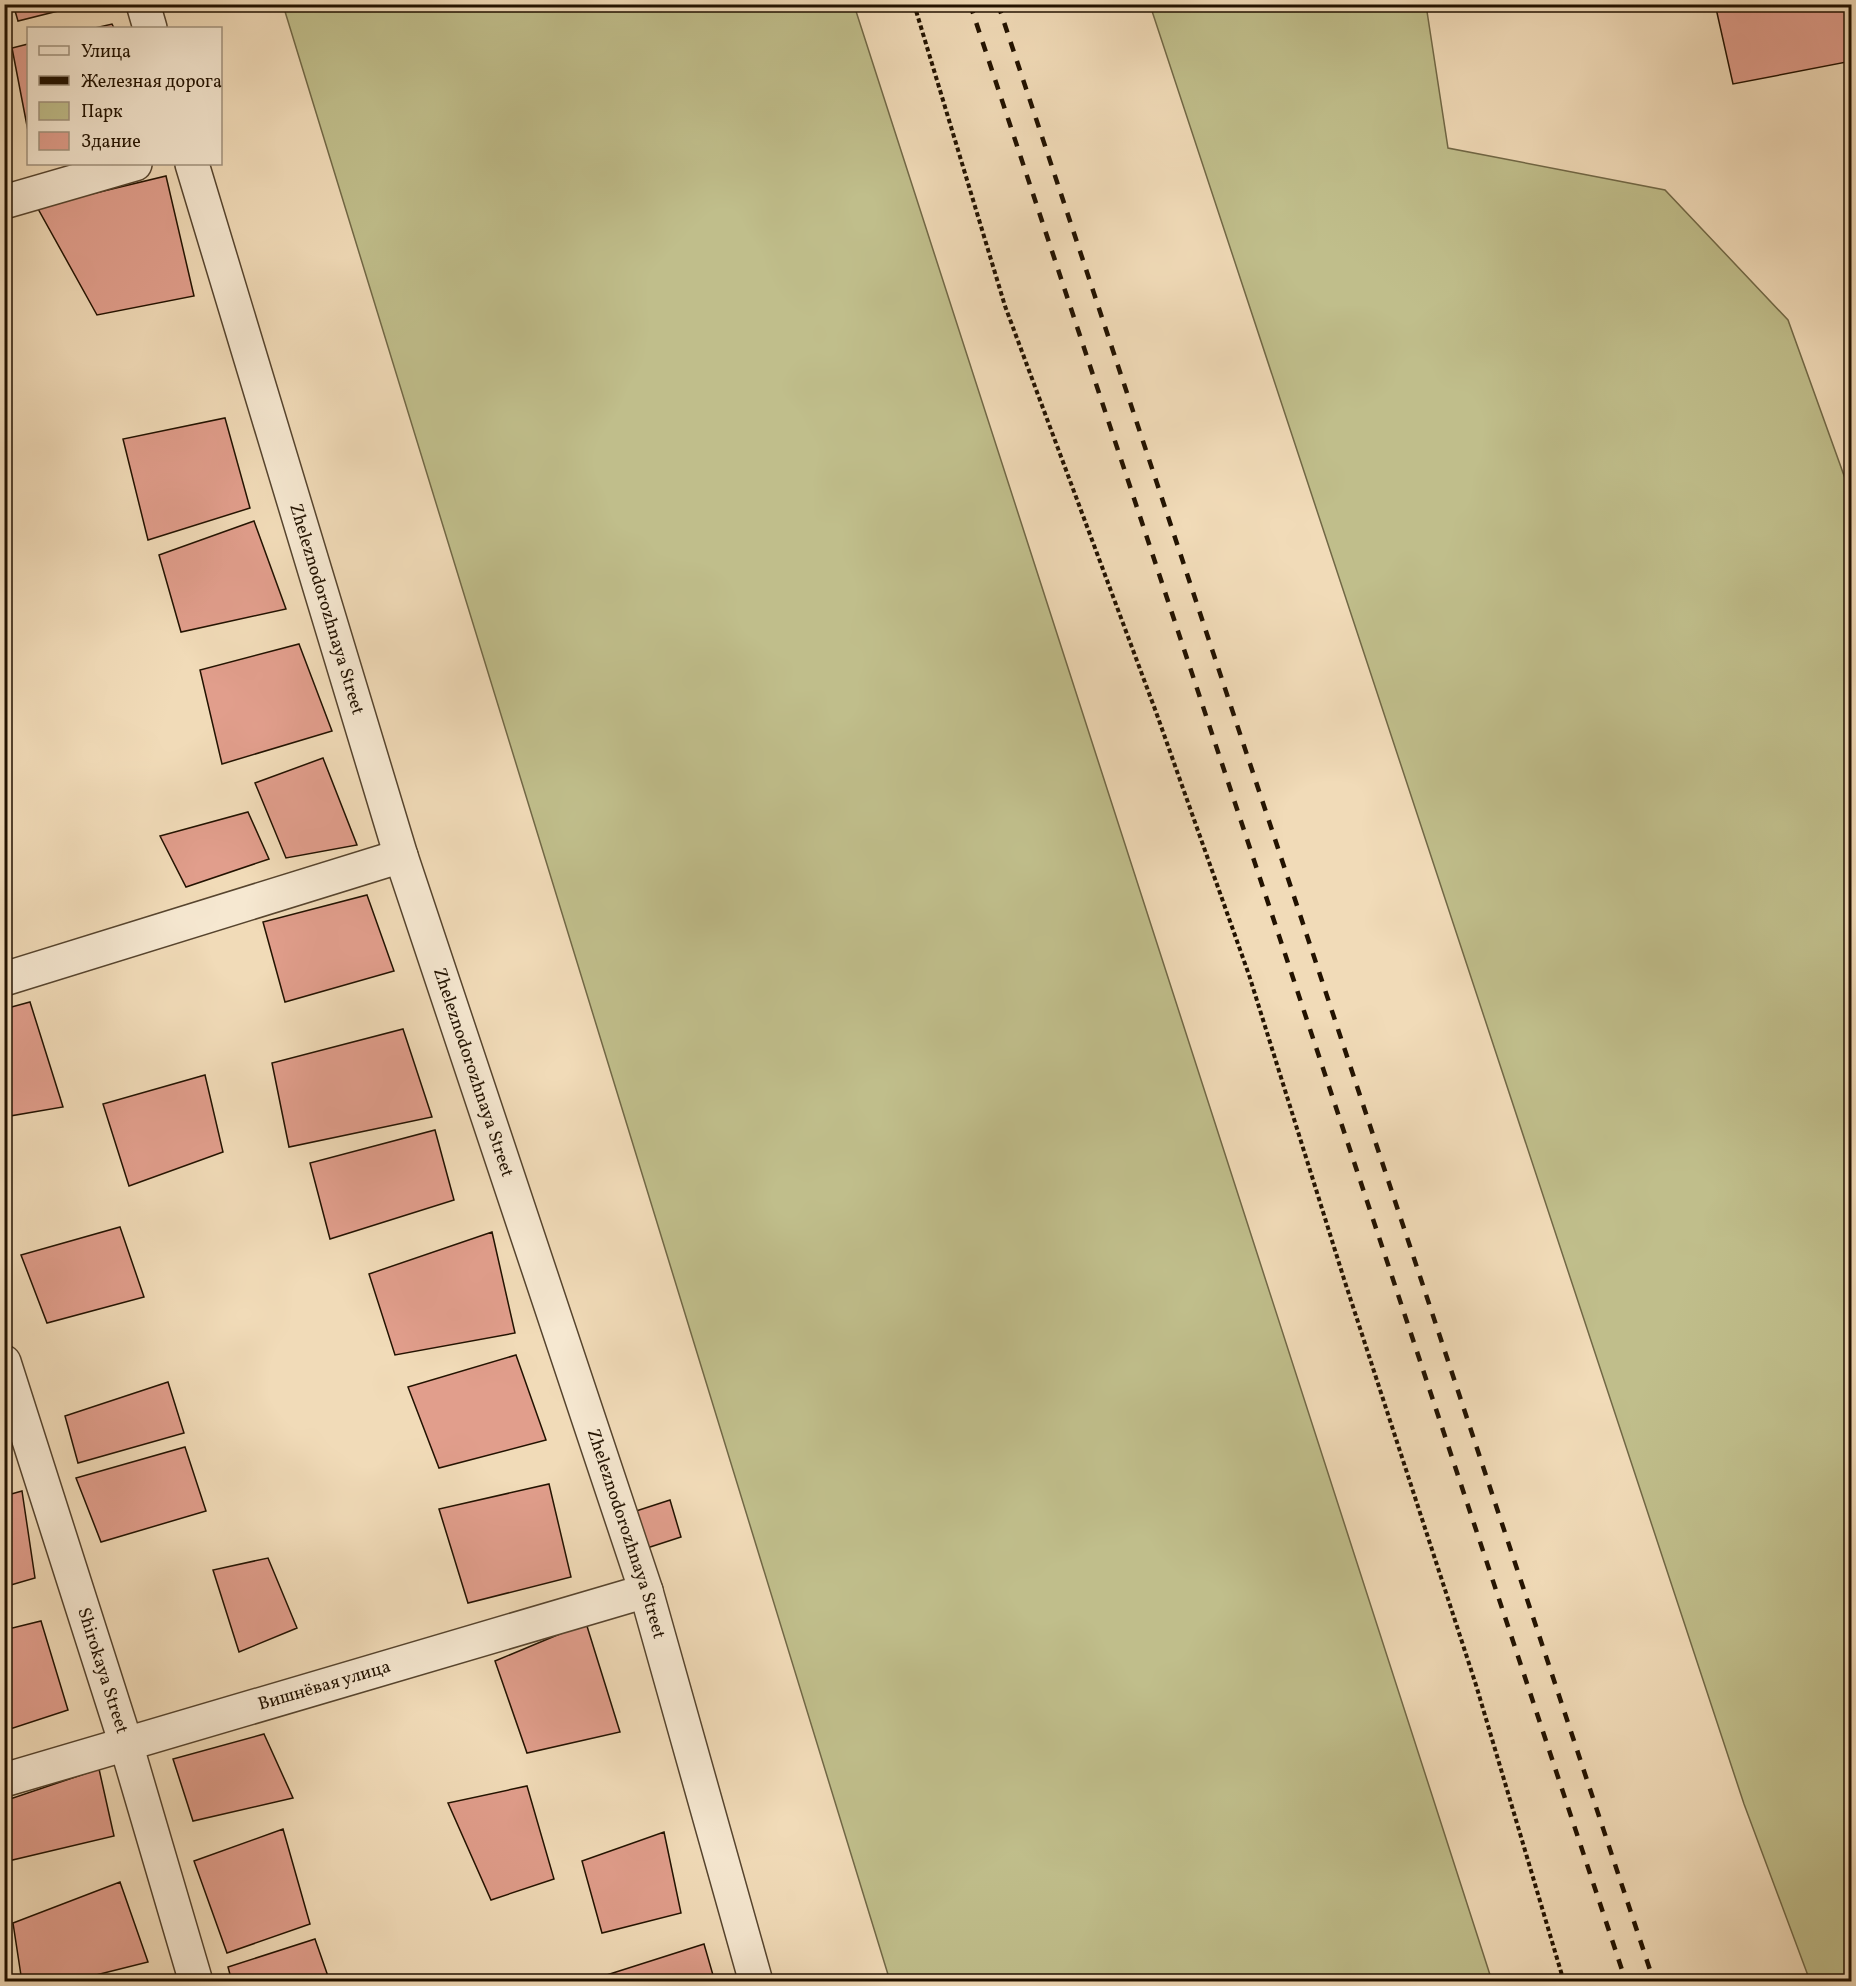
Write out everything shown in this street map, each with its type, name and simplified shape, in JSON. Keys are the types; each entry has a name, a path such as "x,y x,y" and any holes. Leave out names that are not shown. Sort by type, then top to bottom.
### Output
{"street":[{"path":"143,4 150,27"},
{"path":"4,202 132,165"},
{"name":"Zheleznodorozhnaya Street","path":"192,165 401,856 646,1591 756,1982"},
{"path":"4,978 401,856"},
{"name":"Shirokaya Street","path":"4,1362 126,1744 196,1982"},
{"name":"Вишнёвая улица","path":"4,1780 646,1591"}],"path":[{"path":"914,4 1005,306 1156,712 1249,975 1476,1685 1564,1982"}],"green space":[{"path":"283,5 854,5 1492,1981 890,1981"},
{"path":"1150,5 1426,5 1448,148 1665,190 1788,320 1851,495 1851,1981 1810,1981 1744,1804"}],"building":[{"path":"13,4 86,4 18,21"},
{"path":"1715,4 1852,4 1852,61 1733,84"},
{"path":"27,44 27,126 12,48"},
{"path":"166,176 194,296 97,315 37,207"},
{"path":"225,418 250,508 148,540 123,439"},
{"path":"254,521 286,609 181,632 159,555"},
{"path":"299,644 332,731 222,764 200,670"},
{"path":"323,758 357,845 286,858 255,783"},
{"path":"248,812 269,859 186,887 160,836"},
{"path":"367,895 394,971 285,1002 263,922"},
{"path":"30,1002 63,1107 4,1117 4,1009"},
{"path":"403,1029 432,1117 289,1147 272,1063"},
{"path":"205,1075 223,1152 129,1186 103,1104"},
{"path":"435,1130 454,1200 330,1239 310,1163"},
{"path":"120,1227 144,1297 47,1323 21,1255"},
{"path":"492,1232 515,1333 395,1355 369,1274"},
{"path":"516,1355 546,1440 439,1468 408,1387"},
{"path":"168,1382 184,1433 78,1463 65,1416"},
{"path":"185,1447 206,1511 101,1542 76,1478"},
{"path":"549,1484 571,1577 468,1603 439,1509"},
{"path":"22,1491 35,1578 4,1587 4,1496"},
{"path":"670,1500 681,1537 644,1549 633,1512"},
{"path":"268,1558 297,1628 239,1652 213,1570"},
{"path":"41,1621 68,1710 4,1731 4,1630"},
{"path":"586,1623 620,1732 527,1753 495,1661"},
{"path":"264,1734 293,1798 193,1821 173,1759"},
{"path":"99,1769 114,1836 4,1862 4,1801"},
{"path":"527,1786 554,1879 491,1900 448,1803"},
{"path":"283,1829 310,1924 227,1953 194,1861"},
{"path":"664,1832 681,1913 602,1933 582,1861"},
{"path":"120,1882 148,1962 68,1982 22,1982 13,1923"},
{"path":"315,1939 330,1982 232,1982 228,1967"},
{"path":"704,1944 715,1982 595,1982 594,1979"}],"railway":[{"path":"970,4 1626,1982"},
{"path":"998,4 1654,1982"}]}
